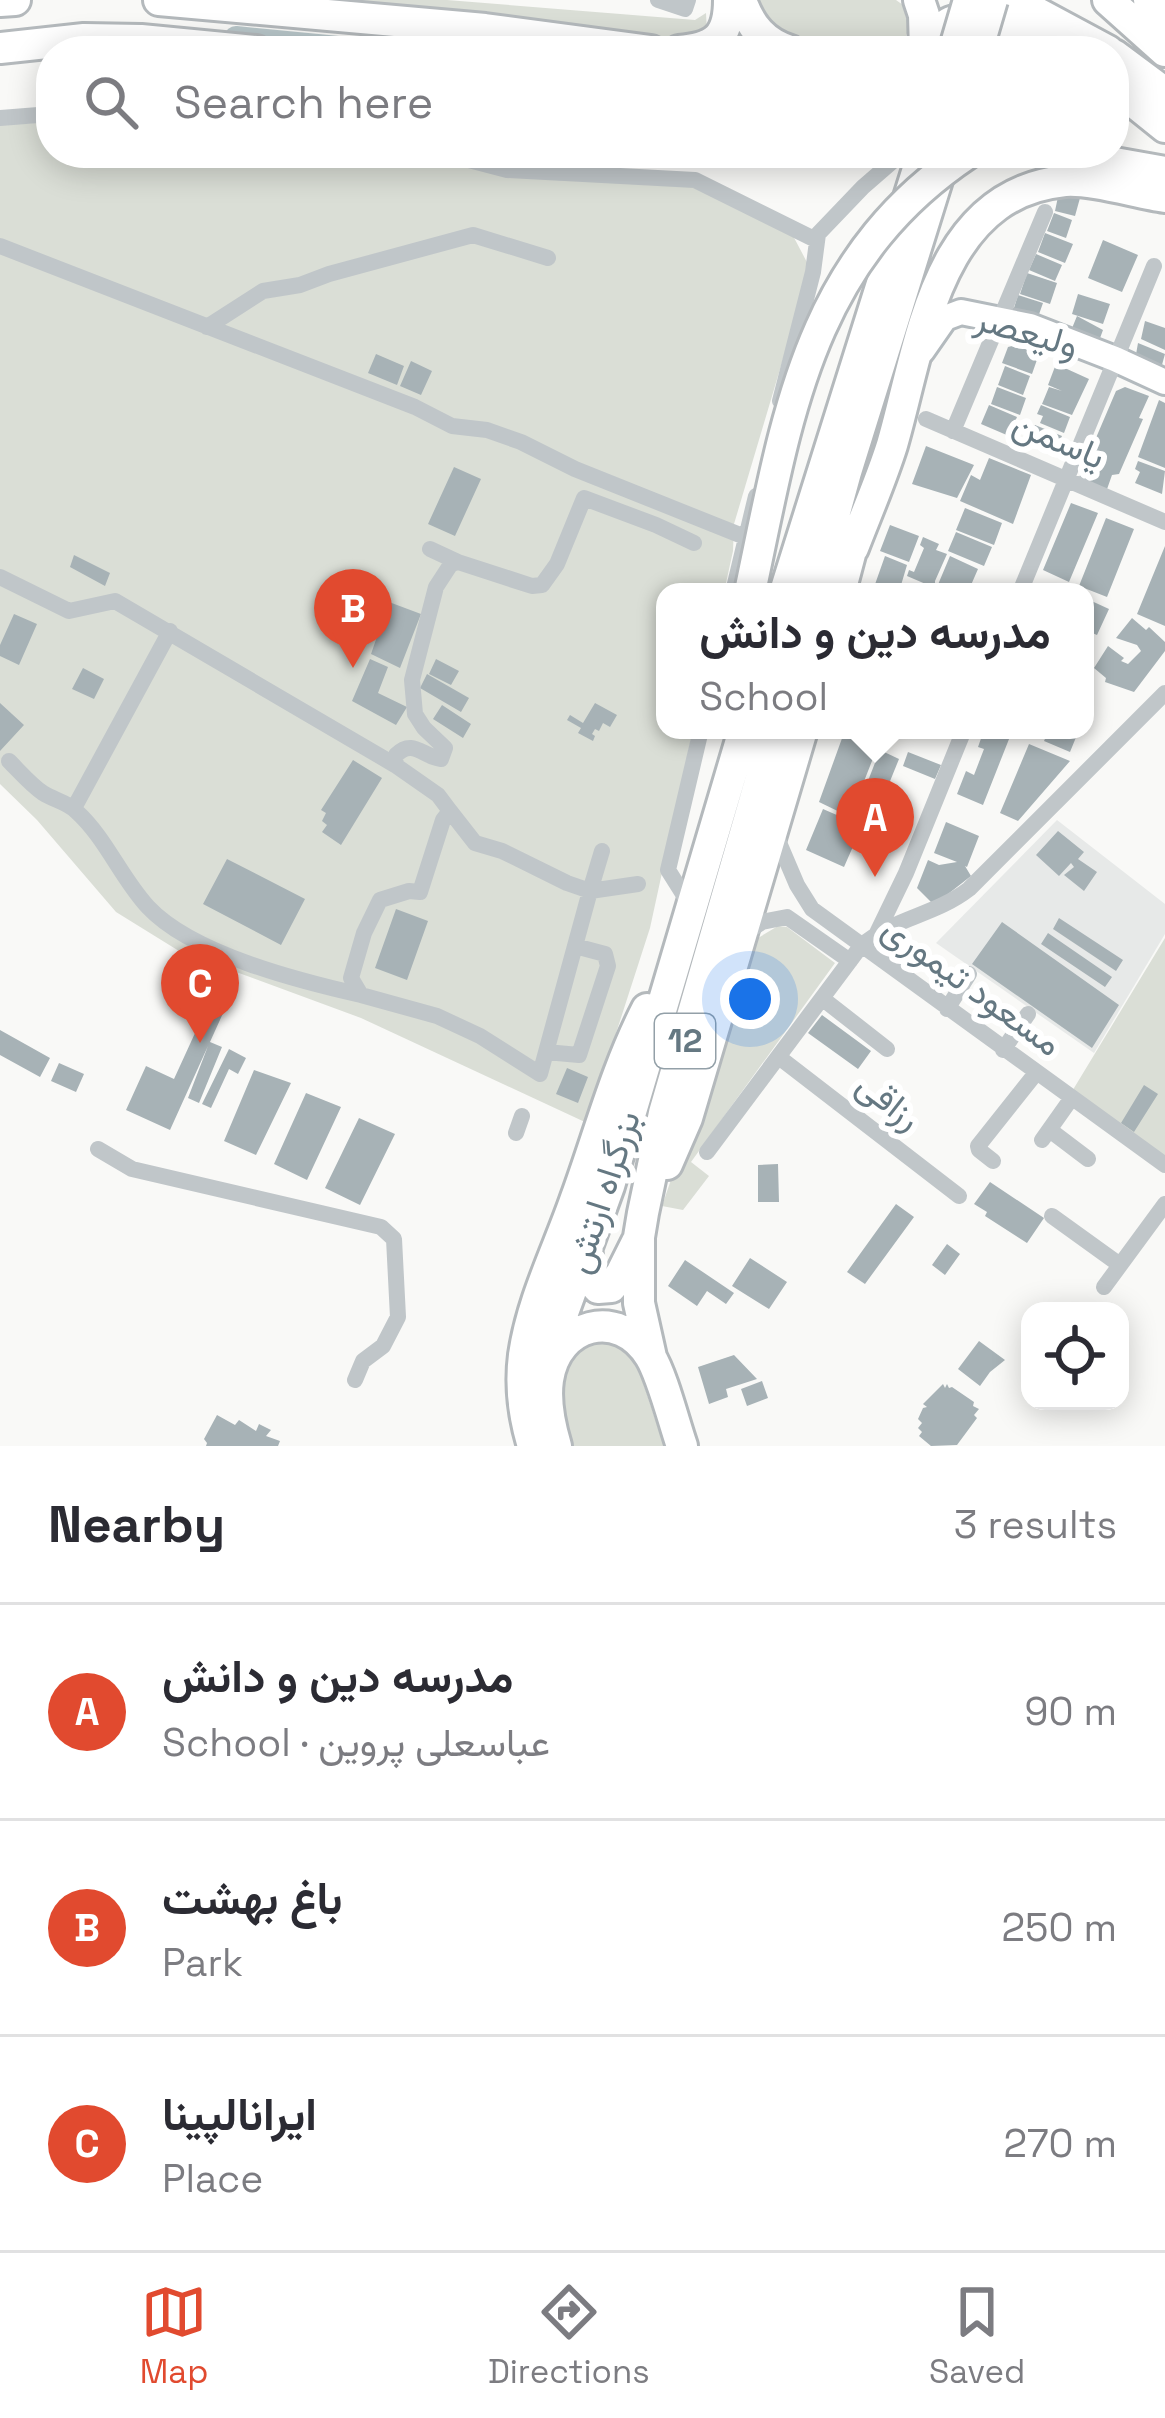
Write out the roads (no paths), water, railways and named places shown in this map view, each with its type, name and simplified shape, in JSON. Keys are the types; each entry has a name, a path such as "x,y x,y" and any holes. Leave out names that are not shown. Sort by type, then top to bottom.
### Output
{"highway":[{"path":"0,1 15,0"},
{"path":"159,0 538,36"},
{"path":"721,36 727,27 729,0"},
{"path":"741,0 763,36"},
{"path":"920,0 928,36"},
{"path":"934,36 942,0"},
{"path":"958,36 969,0 1047,36"},
{"path":"981,36 992,0"},
{"path":"1012,0 1048,36"},
{"path":"1108,0 1165,52"},
{"path":"1149,0 1165,27"},
{"path":"939,36 956,21 968,22 991,36"},
{"path":"0,47 36,44"},
{"path":"1129,66 1165,93"},
{"path":"1129,87 1165,84"},
{"path":"1129,99 1165,127"},
{"path":"1129,166 1165,172"},
{"path":"752,583 788,422 811,348 861,255 920,190 931,168"},
{"path":"788,583 932,168"},
{"path":"816,583 933,168"},
{"path":"843,583 878,447 934,168"},
{"path":"853,548 891,447 934,293 958,246 990,210 1025,191 1072,180 1165,197"},
{"path":"691,906 719,739"},
{"name":"بزرگراه ارتش","path":"556,1446 548,1410 548,1378 556,1332 609,1186 741,739"},
{"path":"774,830 760,784 789,739"},
{"path":"586,1248 590,1278 598,1288 611,1286 621,1274 687,1118 774,830 790,739"},
{"name":"بزرگراه ارتش","path":"682,1446 651,1357 639,1303 641,1225 664,1113 760,784"},
{"path":"533,1446 522,1372 541,1288 628,1046 674,962"},
{"path":"548,1378 563,1345 584,1328 623,1331 651,1357"}],"main road":[{"name":"ولیعصر","path":"911,369 945,318 961,312 1030,326 1165,382"}],"street":[{"path":"658,0 687,5"},
{"path":"0,118 36,115"},
{"path":"499,168 695,181 815,240"},
{"path":"735,583 813,272 815,240 863,187 907,168"},
{"path":"953,430 1045,212"},
{"path":"207,327 263,291 300,285 473,235 548,258"},
{"path":"0,246 415,407 452,426 487,430 521,442 574,469 745,537"},
{"path":"1024,583 1154,266"},
{"name":"یاسمن","path":"926,419 1165,522"},
{"path":"430,549 532,586 542,585 557,564 584,498 694,543"},
{"path":"395,766 396,755 407,747 441,759 445,748 415,714 412,680 436,587 451,564 458,562"},
{"path":"0,578 69,611 115,601 170,631 438,795 476,843 590,891 638,884"},
{"path":"74,808 170,631"},
{"path":"877,933 948,906 969,890 1165,693"},
{"path":"691,906 668,871 699,739"},
{"path":"707,1152 855,954 877,933 960,739"},
{"path":"10,761 42,792 74,808 149,908 197,942 256,965 437,1016 480,1036 540,1074 602,851"},
{"path":"361,995 351,978 364,933 380,900 419,892 450,811"},
{"name":"مسعود تیموری","path":"774,830 812,910 855,954"},
{"path":"906,873 907,885 918,900 948,906"},
{"name":"مسعود تیموری","path":"742,935 762,922 788,916 947,1009 1165,1166"},
{"path":"546,1052 579,1055 608,966 605,953 575,946"},
{"path":"947,1009 969,974"},
{"path":"823,999 887,1049"},
{"path":"1003,1050 1028,1015"},
{"name":"رزاقی","path":"779,1058 959,1196"},
{"path":"993,1160 978,1146 1036,1073"},
{"path":"1071,1100 1046,1135 1088,1159"},
{"path":"98,1149 132,1169 381,1227 394,1239 398,1317 382,1346 363,1361 355,1380"},
{"path":"1104,1287 1165,1204"},
{"path":"1052,1216 1120,1265"}],"place":[{"name":"باغ بهشت","path":"353,668"},
{"name":"مدرسه دین و دانش","path":"875,877"},
{"name":"ایرانالپینا","path":"200,1043"}]}
